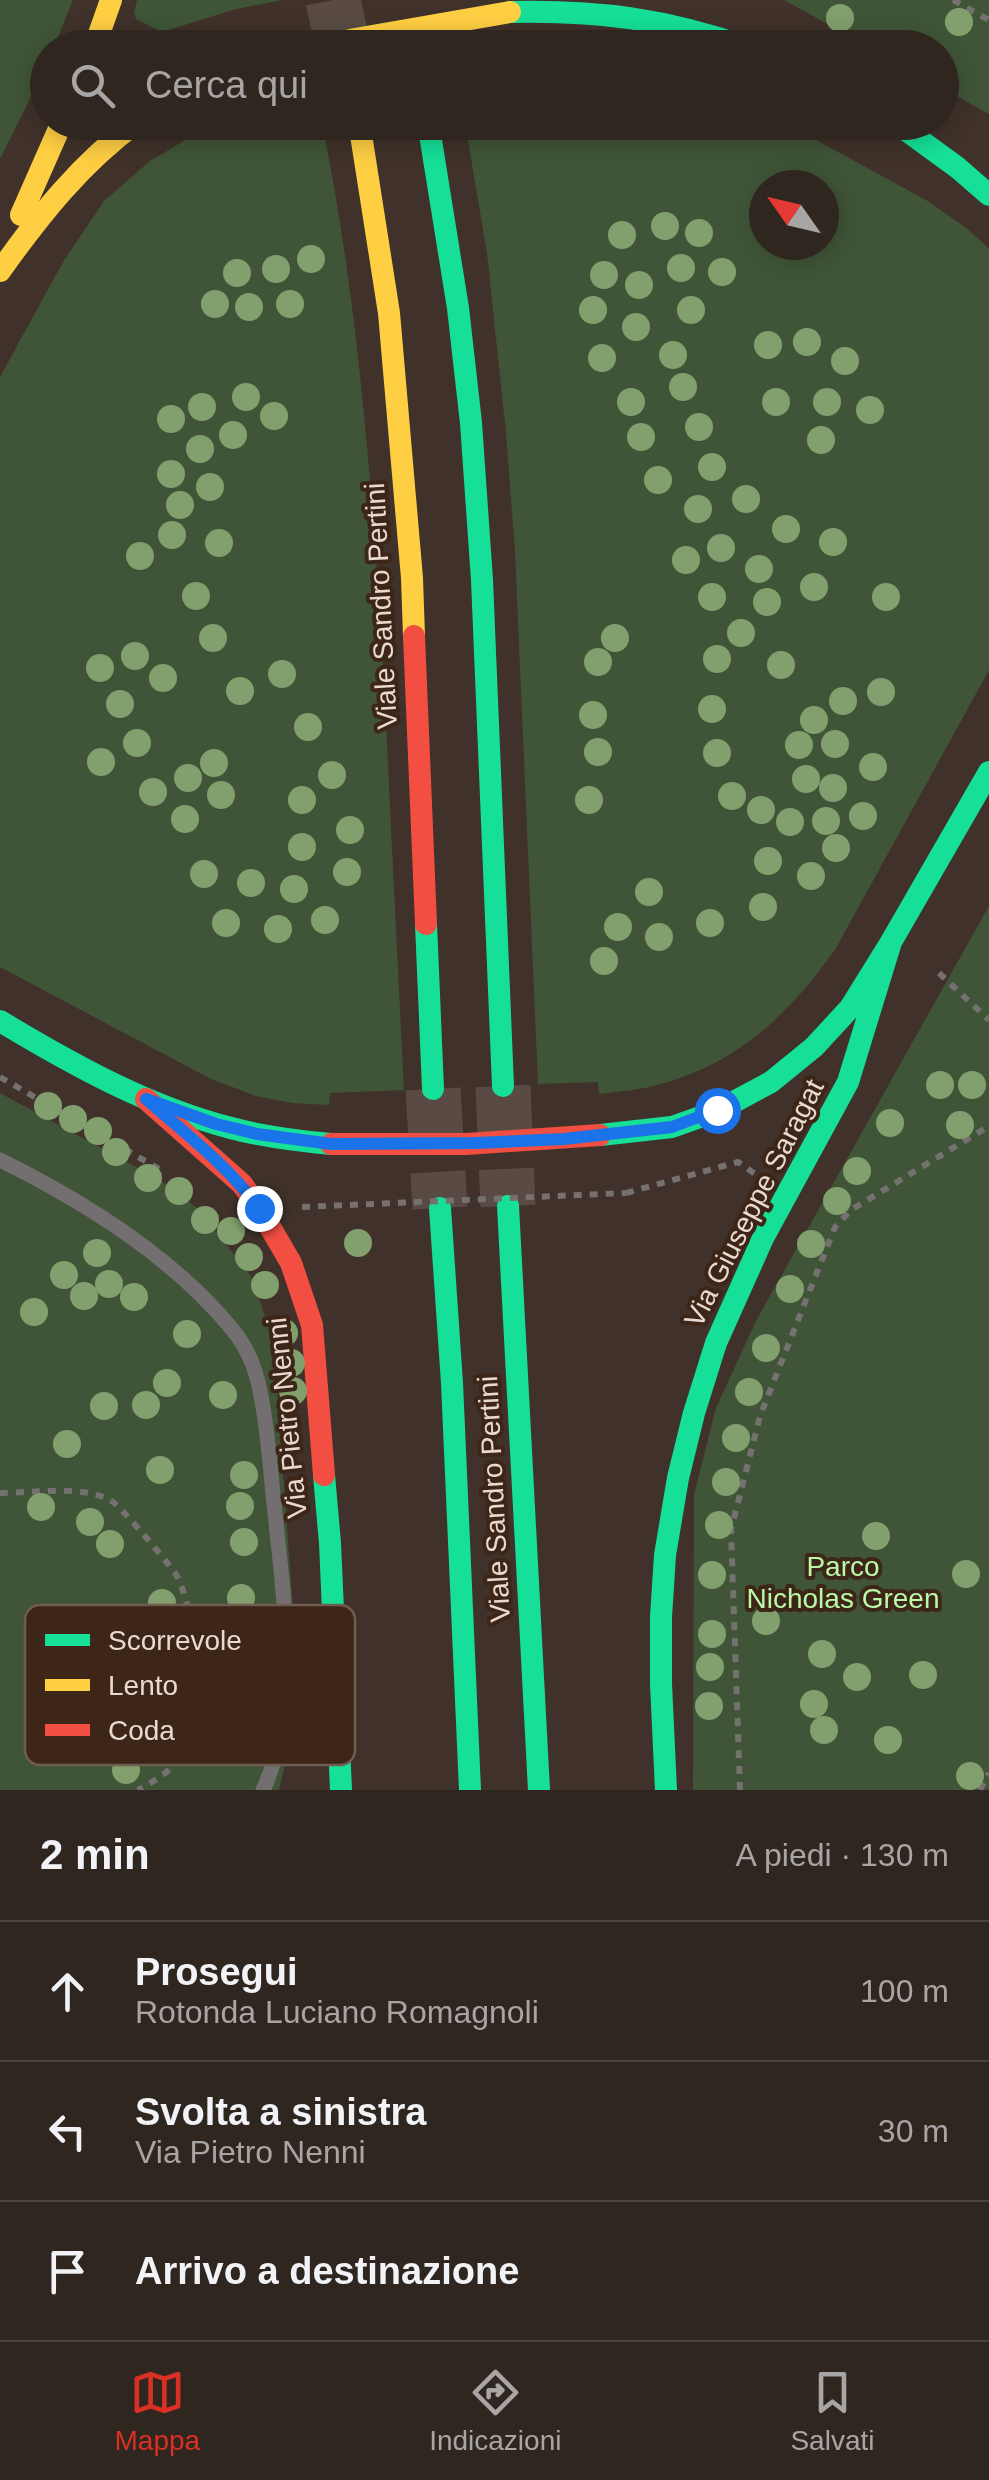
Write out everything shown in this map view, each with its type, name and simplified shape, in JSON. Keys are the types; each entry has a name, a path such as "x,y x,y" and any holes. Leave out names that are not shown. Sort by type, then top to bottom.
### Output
{"main road":[{"path":"100,30 111,0"},
{"path":"703,10 729,30"},
{"path":"403,30 510,12 590,12 672,22 697,30"},
{"path":"0,262 54,140"},
{"path":"0,271 44,211 115,140"},
{"name":"Viale Sandro Pertini","path":"362,140 388,312 412,578 433,1089"},
{"path":"431,140 458,308 471,423 482,580 503,1086"},
{"path":"920,140 989,194"},
{"path":"930,147 989,170"},
{"path":"0,1022 99,1078 146,1099 257,1134 331,1144 476,1143 564,1139 672,1127 717,1110 771,1082 814,1047 850,1008 989,772"},
{"name":"Via Giuseppe Saragat","path":"666,1790 661,1684 665,1554 694,1413 716,1343 764,1238 848,1082 891,942"},
{"name":"Via Pietro Nenni","path":"146,1099 222,1164 250,1196 291,1263 312,1325 333,1605"},
{"name":"Viale Sandro Pertini","path":"508,1206 538,1790"},
{"name":"Viale Sandro Pertini","path":"440,1208 470,1790"},
{"name":"Via Pietro Nenni","path":"340,1765 341,1790"}],"lane":[{"path":"0,1160 120,1229 182,1279 232,1330 249,1354 260,1389 283,1605"},
{"path":"264,1790 271,1765"}],"path":[{"path":"953,0 989,20"},
{"path":"939,974 989,1020"},
{"path":"0,1080 171,1176"},
{"path":"740,1790 731,1530 760,1416 834,1227 850,1210 989,1126"},
{"path":"302,1207 626,1193 738,1162 834,1227"},
{"path":"0,1494 89,1492 115,1502 177,1575 186,1605"},
{"path":"138,1790 174,1765"},
{"path":"980,1790 989,1773"}],"green space":[{"path":"0,0 73,0 61,30 30,30 30,99 0,159"},
{"path":"137,0 282,0 236,9 168,30 158,30 136,19"},
{"path":"784,0 989,0 989,114 959,97 959,30 838,30"},
{"path":"186,140 325,140 347,272 365,423 386,726 404,1090 330,1093 329,1105 256,1096 211,1079 0,967 0,377 63,262 104,201 150,161"},
{"path":"468,140 816,140 926,200 989,249 989,670 836,948 801,993 739,1049 689,1075 646,1088 599,1094 598,1082 538,1084 515,551 487,253"},
{"name":"Parco Nicholas Green","path":"989,906 989,1790 693,1790 694,1495 716,1408 756,1321"},
{"path":"0,1093 160,1180 198,1209 251,1276 273,1339 293,1605 25,1605 25,1765 285,1765 279,1790 0,1790"}],"tunnel":[{"path":"333,0 339,30"},
{"path":"503,1086 508,1206"},
{"path":"433,1089 440,1208"}],"traffic: fast":[{"path":"510,12 631,18 689,30"},
{"path":"431,140 458,308 471,423 482,580 503,1086"},
{"path":"920,140 989,195"},
{"path":"600,1135 672,1127 717,1111 771,1082 814,1047 850,1008 989,772"},
{"path":"426,924 433,1089"},
{"path":"666,1790 661,1684 665,1555 694,1413 716,1343 763,1238 848,1082 891,942"},
{"path":"0,1021 84,1069 171,1109 243,1131 331,1144"},
{"path":"508,1206 539,1790"},
{"path":"440,1208 470,1790"},
{"path":"324,1475 333,1605"},
{"path":"340,1765 341,1790"}],"traffic: slow":[{"path":"100,30 111,0"},
{"path":"407,30 510,12"},
{"path":"21,215 54,140"},
{"path":"0,271 62,191 115,140"},
{"path":"362,140 389,313 414,636"}],"traffic: jam":[{"path":"414,636 426,924"},
{"path":"146,1099 242,1184 291,1263 312,1325 324,1475"},
{"path":"331,1144 466,1144 600,1135"}],"route":[{"path":"259,1208 222,1164 146,1099 257,1134 331,1144 564,1139 672,1127 717,1110"}]}
